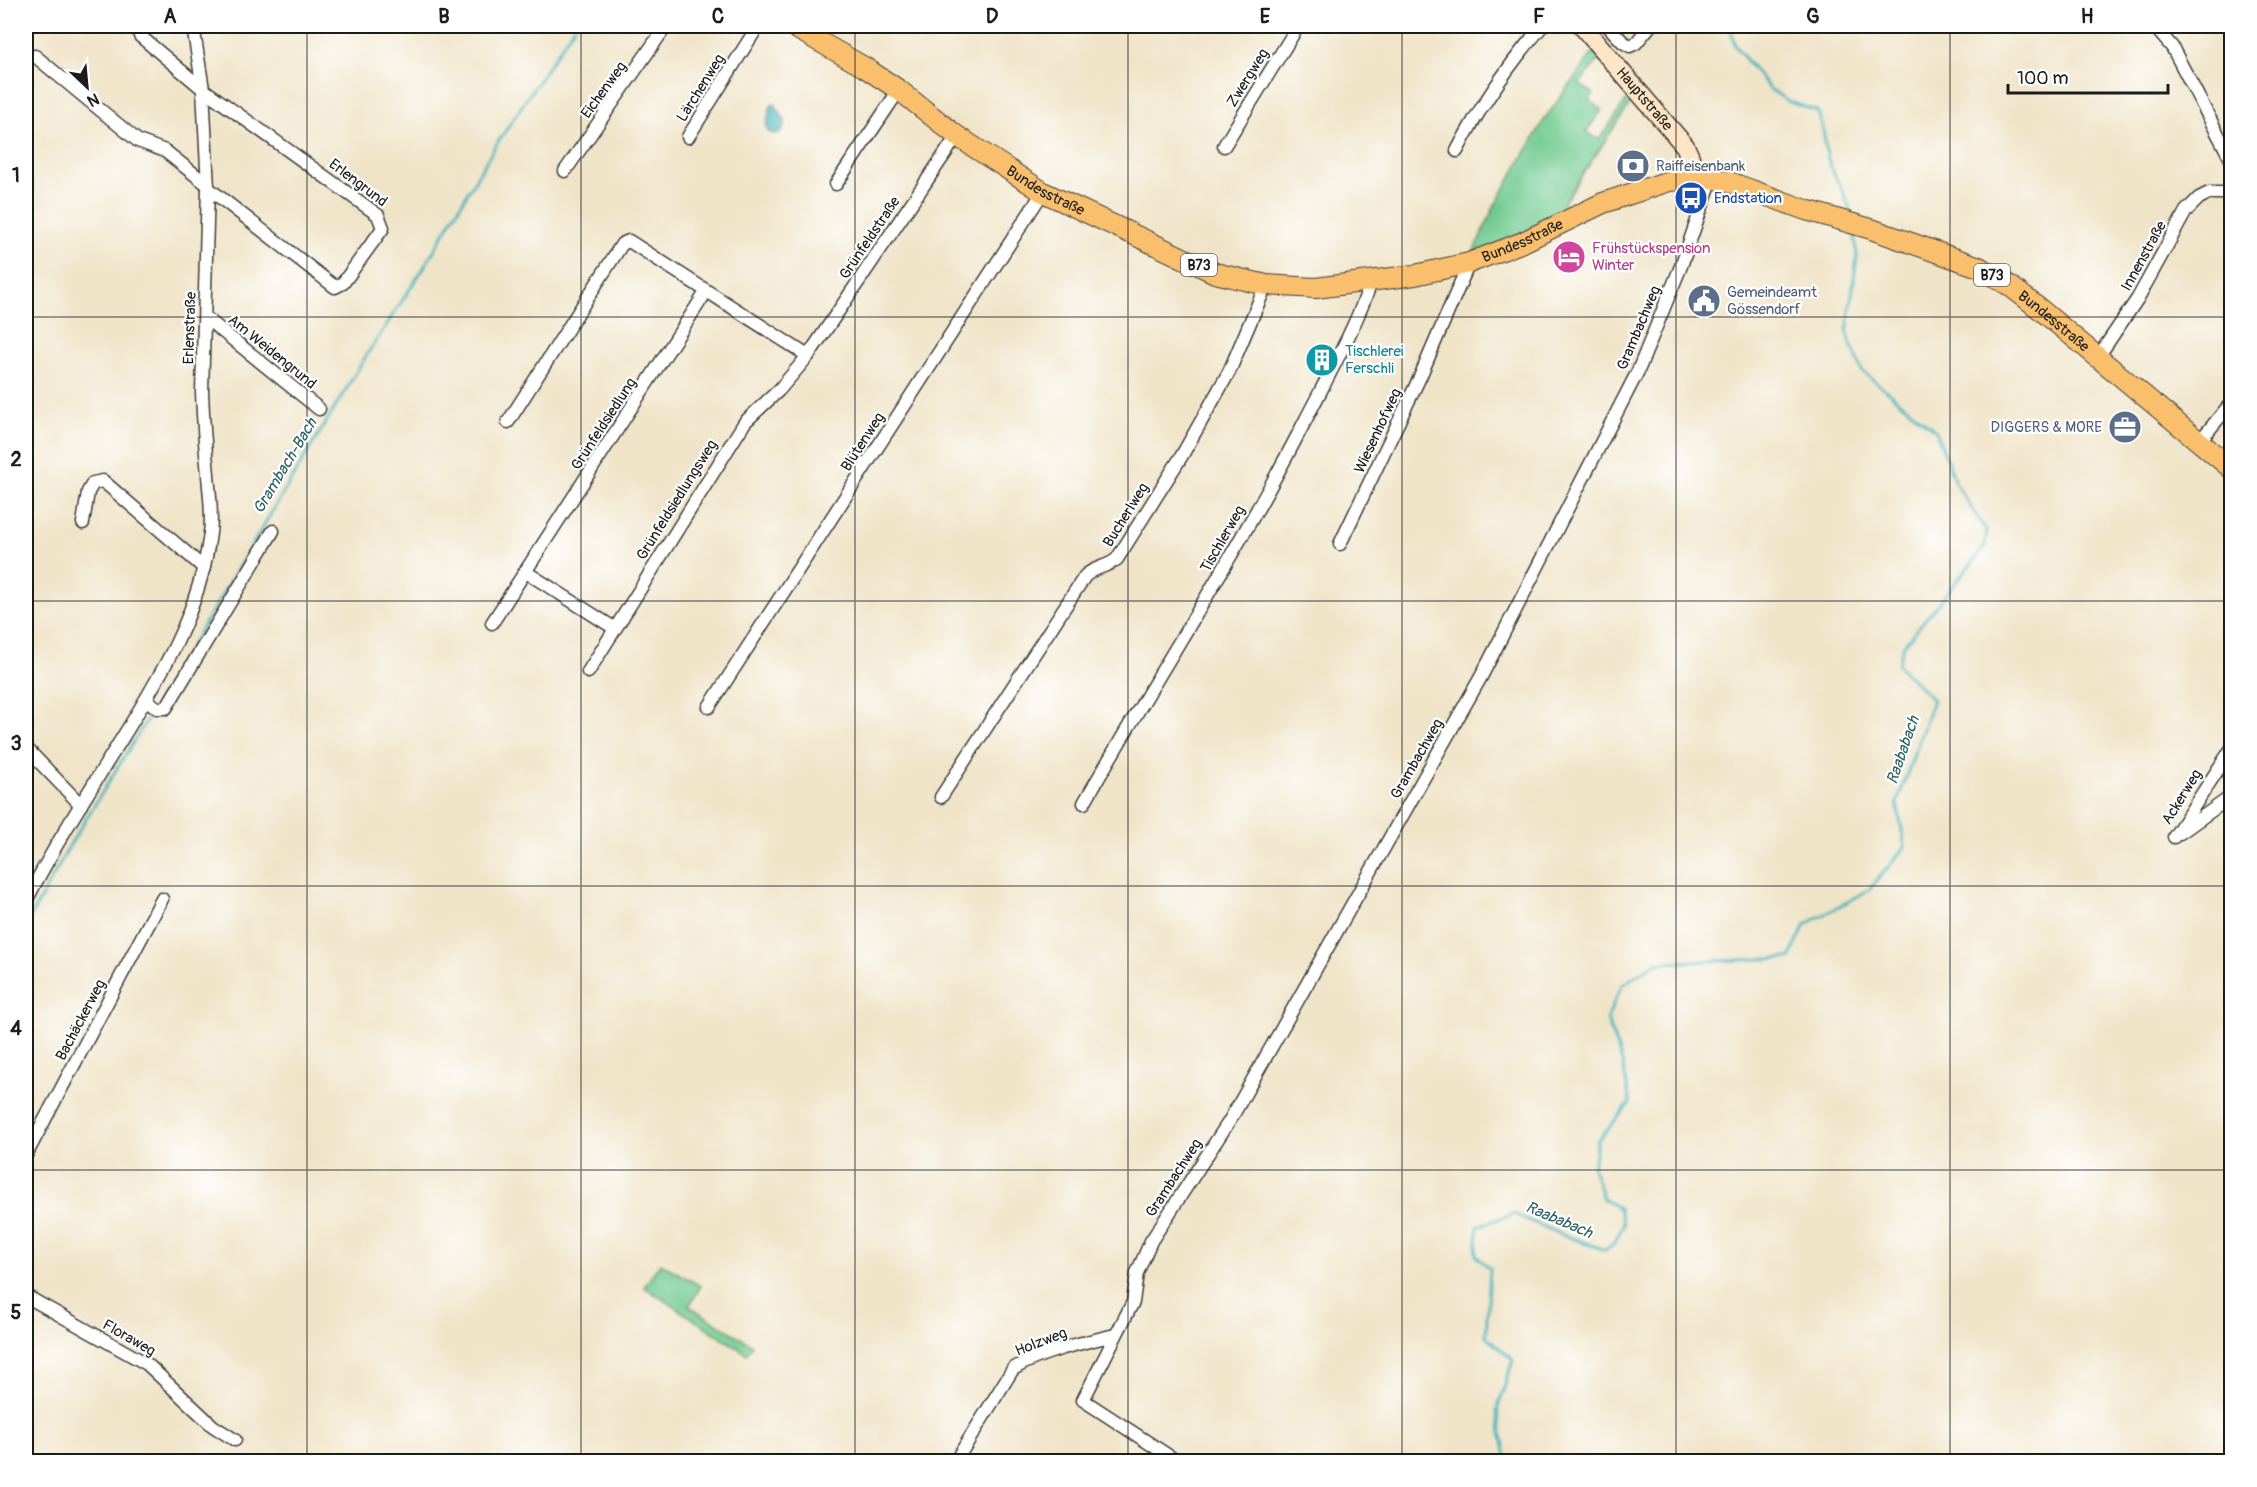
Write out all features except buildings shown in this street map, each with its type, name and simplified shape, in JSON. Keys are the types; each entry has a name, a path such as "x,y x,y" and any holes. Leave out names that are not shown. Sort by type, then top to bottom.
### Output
{"main road":[{"name":"Bundesstraße","path":"792,26 864,66 899,90 957,136 1043,192 1215,273 1266,285 1316,288 1371,282 1469,263 1523,242 1603,203 1660,184 1712,178 1732,183 1979,267 2010,286 2232,469"},
{"name":"Hauptstraße","path":"1592,29 1685,146 1690,157 1689,179"}],"street":[{"name":"Erlenstraße","path":"26,901 81,805 151,703 194,606 204,568 211,517 203,423 208,186 203,90 193,26"},
{"name":"Eichenweg","path":"565,171 666,26"},
{"name":"Lärchenweg","path":"688,137 758,26"},
{"name":"Zwergweg","path":"1224,146 1298,26"},
{"path":"1457,151 1510,63 1542,26"},
{"path":"1608,26 1630,46 1636,43 1650,26"},
{"path":"2154,26 2172,46 2232,161"},
{"path":"140,36 203,90"},
{"path":"35,56 138,141 165,151 208,186"},
{"name":"Erlengrund","path":"203,90 378,215 383,228 343,283 335,287 208,186"},
{"path":"836,184 899,90"},
{"name":"Grünfeldstraße","path":"808,356 957,136"},
{"name":"Grambachweg","path":"1178,1461 1083,1400 1133,1302 1137,1273 1151,1242 1230,1120 1501,640 1645,354 1681,266 1712,178"},
{"name":"Innenstraße","path":"2098,357 2138,298 2186,211 2199,198 2209,193 2228,191"},
{"name":"Blütenweg","path":"709,707 1043,192"},
{"path":"508,422 622,244 628,241 808,356"},
{"name":"Wiesenhofweg","path":"1340,544 1420,377 1469,263"},
{"name":"Tischlerweg","path":"1084,803 1197,615 1283,463 1328,377 1371,282"},
{"name":"Bucherlweg","path":"941,797 1085,576 1091,570 1110,564 1117,559 1181,457 1229,372 1266,285"},
{"name":"Grünfeldsiedlung","path":"492,623 706,292"},
{"name":"Am Weidengrund","path":"206,318 319,409"},
{"name":"Grünfeldsiedlungsweg","path":"588,672 745,422 779,390 808,356"},
{"path":"2199,442 2232,402"},
{"path":"83,523 88,492 93,483 102,482 204,568"},
{"name":"Erlenstraße","path":"151,703 166,708 273,531"},
{"path":"526,572 614,628"},
{"path":"26,748 81,805"},
{"name":"Ackerweg","path":"2232,748 2174,837 2232,796"},
{"name":"Bachäckerweg","path":"26,1155 162,899"},
{"name":"Floraweg","path":"26,1296 147,1364 213,1426 235,1440"},
{"name":"Holzweg","path":"955,1461 1013,1369 1026,1361 1084,1342 1115,1335"}],"green space":[{"path":"1595,50 1601,57 1579,84 1594,94 1589,100 1602,110 1586,132 1599,140 1631,94 1634,98 1562,205 1564,211 1502,243 1473,253 1495,205 1546,117"},
{"path":"660,1263 701,1286 689,1306 752,1345 747,1354 644,1287"}],"water":[{"path":"772,104 775,104 785,121 782,131 777,134 770,133 766,127"}],"waterway":[{"name":"Grambach-Bach","path":"156,704 366,356 423,269 494,148 575,26"},
{"name":"Raababach","path":"1730,26 1735,46 1770,89 1789,102 1817,111 1822,123 1829,162 1851,215"},
{"name":"Raababach","path":"1507,1462 1497,1410 1513,1360 1486,1336 1490,1268 1476,1256 1478,1226 1514,1214 1605,1250 1614,1243 1624,1224 1619,1208 1603,1199 1593,1168 1597,1141 1630,1103 1623,1065 1607,1019 1622,985 1656,963 1790,958 1805,925 1869,890 1905,847 1897,803 1933,700 1898,665 1903,646 1984,548 1987,532 1956,484 1936,431 1862,371 1847,334 1857,256 1854,231"},
{"name":"Grambach-Bach","path":"26,925 71,843 153,710"}],"place":[{"name":"Raiffeisenbank","path":"1633,166"},
{"name":"Endstation","path":"1691,198"},
{"name":"Frühstückspension Winter","path":"1569,257"},
{"name":"Gemeindeamt Gössendorf","path":"1704,301"},
{"name":"Tischlerei Ferschli","path":"1322,360"},
{"name":"DIGGERS & MORE","path":"2125,427"}]}
